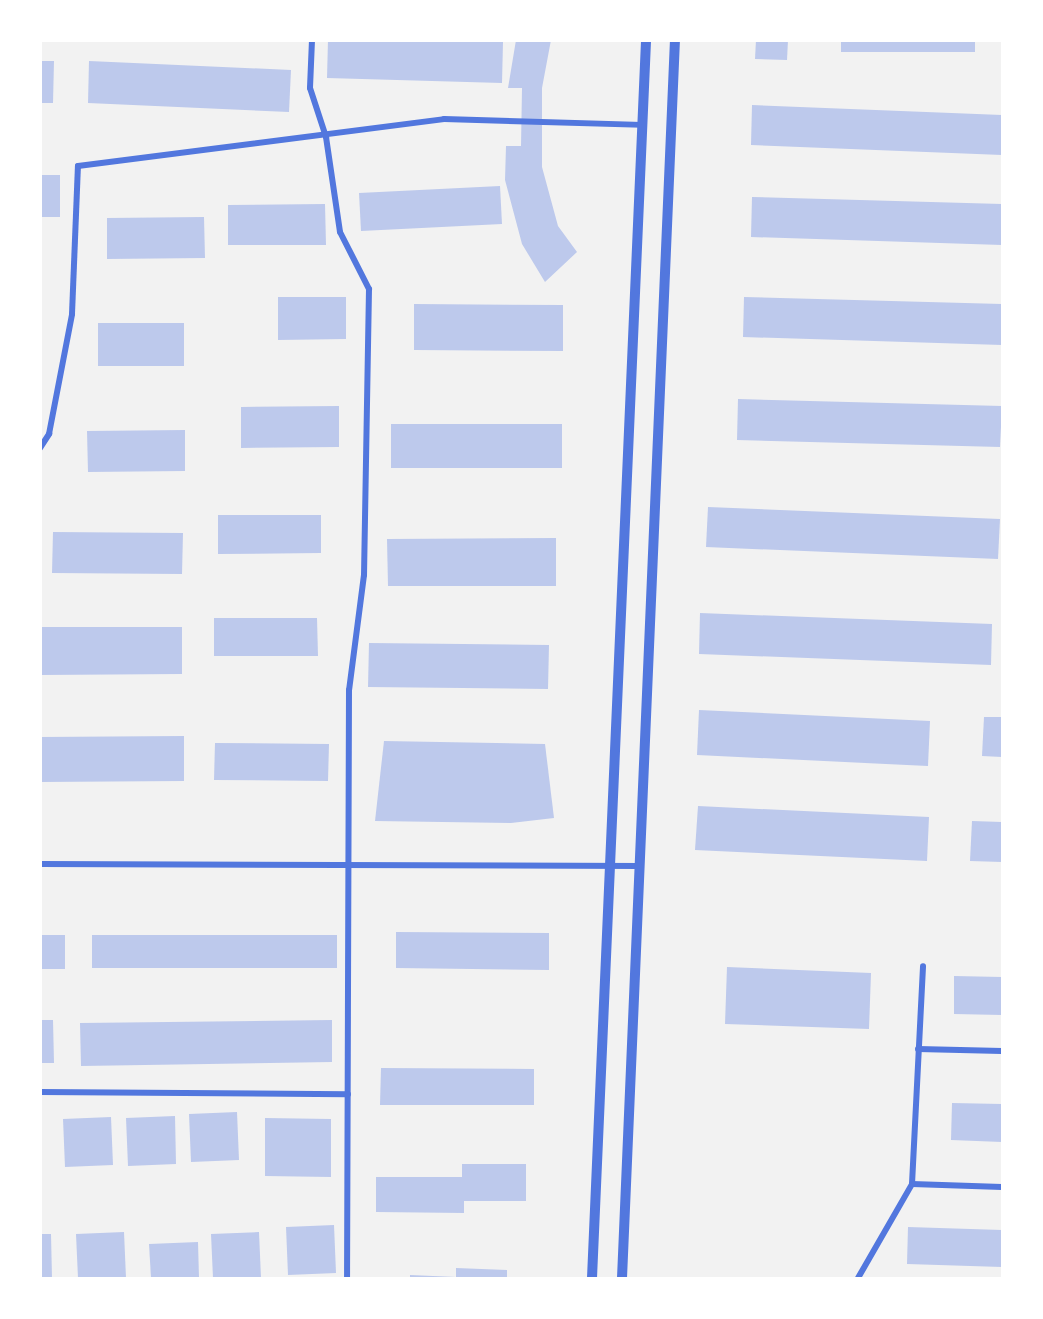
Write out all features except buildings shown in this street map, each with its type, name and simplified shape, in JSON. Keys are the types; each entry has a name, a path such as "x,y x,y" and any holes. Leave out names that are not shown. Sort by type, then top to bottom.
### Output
{"street":[{"path":"312,40 310,88 325,135 340,232 369,289 364,575 349,690 347,1278"},
{"path":"592,1278 646,40"},
{"path":"622,1278 642,866 675,40"},
{"path":"40,448 49,434 72,314 78,166 444,119 642,125"},
{"path":"40,864 642,866"},
{"path":"858,1278 912,1184 922,966"},
{"path":"918,1049 1002,1051"},
{"path":"40,1092 348,1094"},
{"path":"912,1184 1002,1187"}]}
